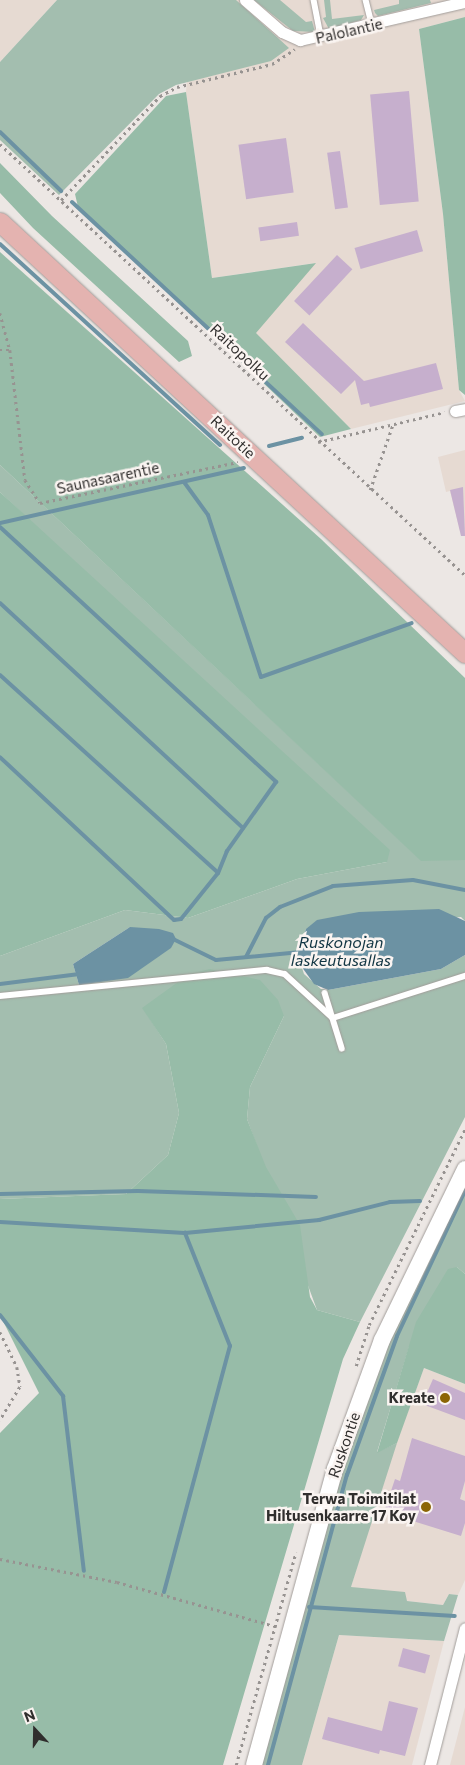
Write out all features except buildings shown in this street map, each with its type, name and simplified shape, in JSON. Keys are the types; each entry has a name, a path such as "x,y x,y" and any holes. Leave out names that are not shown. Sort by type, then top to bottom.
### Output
{"main road":[{"name":"Raitotie","path":"0,222 465,653"},
{"name":"Ruskontie","path":"254,1765 289,1630 335,1469 382,1340 465,1169"}],"street":[{"name":"Palolantie","path":"245,0 282,32 300,43 372,26 440,4 465,2"},
{"path":"430,1765 465,1628"}],"lane":[{"path":"314,0 322,38"},
{"path":"366,0 372,26"},
{"path":"0,996 267,970 285,974 333,1018"},
{"path":"333,1018 465,976"},
{"path":"325,993 342,1048"}],"path":[{"path":"61,200 160,96 177,87 272,64 300,43"},
{"name":"Raitopolku","path":"0,144 318,442 465,575"},
{"name":"Saunasaarentie","path":"0,313 10,350 25,480 40,503 255,458"},
{"path":"0,350 10,350"},
{"path":"318,442 460,410"},
{"path":"370,490 393,424"},
{"path":"0,1332 17,1367 20,1387 0,1420"},
{"path":"0,1559 117,1582 289,1630"}],"shaded area":[{"path":"0,0 57,0 0,62"},
{"path":"223,0 465,0 465,17 419,29 443,214 459,390 465,401 351,429 255,333 315,263 212,278 186,92 187,80"},
{"path":"465,450 465,536 460,531 450,491 446,492 438,457"},
{"path":"424,1368 465,1384 465,1580 458,1595 449,1594 443,1605 407,1601 351,1587 386,1471"},
{"path":"339,1635 444,1641 412,1765 302,1765"},
{"path":"465,1707 465,1765 450,1765"}],"green space":[{"path":"57,0 236,0 289,48 271,61 176,85 159,94 59,195 0,140 0,62"},
{"path":"254,0 280,0 306,22 312,21 315,32 293,31"},
{"path":"324,0 330,0 332,19 364,15 361,20 329,29 323,18 326,17"},
{"path":"399,0 430,0 431,3 378,16 375,13 374,10 399,4"},
{"path":"465,17 465,395 459,390 443,214 419,29"},
{"path":"186,92 212,278 316,263 256,333 351,429 320,437 78,207 75,194 166,96"},
{"path":"0,163 52,216 188,341 192,356 179,362 33,228 0,193"},
{"path":"0,252 321,539 465,678 465,860 421,861 0,465"},
{"path":"0,465 421,860 465,860 465,921 461,917 306,929 297,953 304,974 321,989 328,990 441,969 465,955 465,1117 360,1322 317,1310 247,1119 250,1087 284,1016 143,1008 166,1044 179,1113 168,1155 126,1194 0,1199 0,956 125,910 188,918 297,879 387,862 0,492","holes":["130,927 79,985 73,964"]},
{"path":"0,492 390,850 387,862 297,879 188,918 125,910 0,956"},
{"path":"210,969 260,980 278,1000 284,1016 250,1087 247,1119 266,1167 300,1225 310,1297 317,1310 360,1322 343,1359 223,1765 0,1765 0,1433 39,1393 0,1315 0,1199 126,1194 168,1155 179,1113 166,1044 142,1008 189,974"},
{"path":"465,1180 465,1274 457,1267 409,1347 377,1452 397,1443 351,1587 405,1592 407,1601 443,1605 449,1594 458,1595 444,1641 339,1635 302,1765 262,1765 342,1473 392,1335"},
{"path":"457,1267 465,1274 465,1384 424,1368 397,1443 377,1453 416,1322 448,1269"}],"water":[{"name":"Ruskonojan laskeutusallas","path":"439,909 465,921 465,955 441,969 328,990 314,984 299,963 297,953 306,929 317,920 359,912"},
{"path":"130,927 159,929 173,933 176,939 171,948 128,978 79,985 73,964"}],"waterway":[{"path":"0,132 61,191"},
{"path":"72,202 322,434"},
{"path":"0,244 220,445"},
{"path":"269,446 302,438"},
{"path":"0,523 244,468"},
{"path":"184,482 208,515 261,677 412,623"},
{"path":"0,527 276,782 227,851 218,873 181,919 174,920 0,757"},
{"path":"0,603 243,828"},
{"path":"0,675 218,873"},
{"path":"246,957 266,918 280,907 333,886 413,880 465,890"},
{"path":"171,938 216,960 301,952"},
{"path":"0,984 79,974"},
{"path":"0,1194 138,1191 316,1197"},
{"path":"268,1765 347,1475 397,1336 465,1191"},
{"path":"0,1222 185,1233 319,1220 390,1202 420,1201"},
{"path":"164,1592 230,1346 185,1233"},
{"path":"0,1315 63,1396 84,1571"},
{"path":"309,1607 455,1616"}],"place":[{"name":"Kreate","path":"445,1398"},
{"name":"Terwa Toimitilat Hiltusenkaarre 17 Koy","path":"426,1507"}]}
